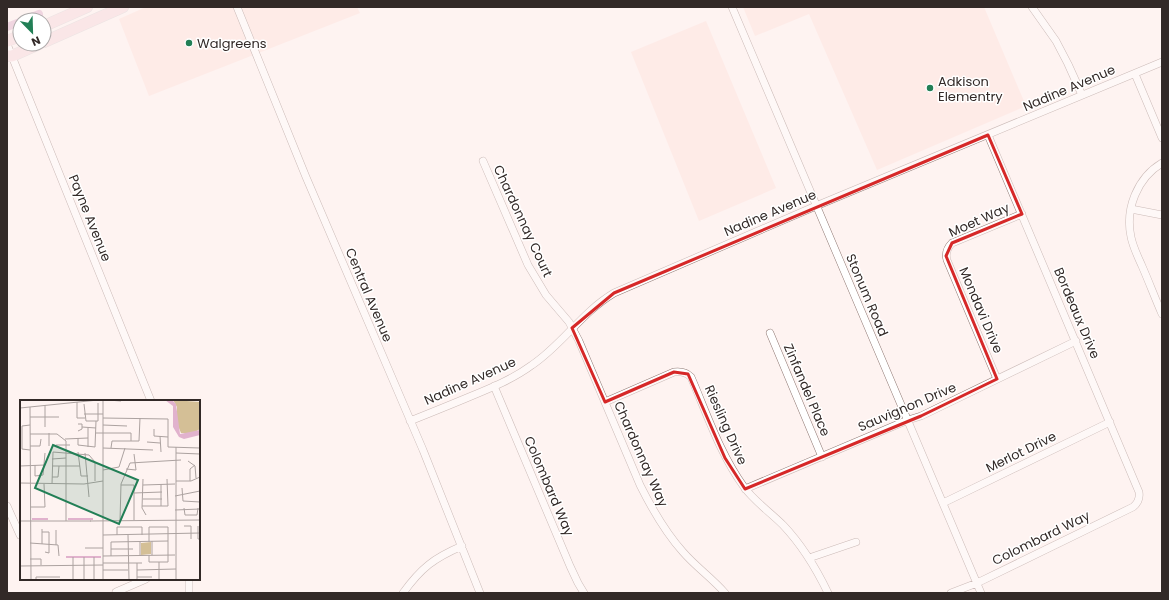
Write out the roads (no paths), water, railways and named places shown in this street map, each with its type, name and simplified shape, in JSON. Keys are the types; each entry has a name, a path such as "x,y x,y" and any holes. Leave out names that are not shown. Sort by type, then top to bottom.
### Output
{"main road":[{"path":"52,22 87,7"},
{"path":"52,38 123,7"},
{"path":"9,56 19,52"}],"street":[{"name":"Central Avenue","path":"236,7 306,177 410,421 480,593"},
{"name":"Stonum Road","path":"732,7 981,593"},
{"path":"1033,7 1056,41 1082,96"},
{"name":"Payne Avenue","path":"7,43 9,56 151,400"},
{"name":"Nadine Avenue","path":"410,421 517,375 546,354 592,309 614,293 816,206 1162,62"},
{"path":"1135,74 1162,138"},
{"name":"Bordeaux Drive","path":"988,135 1139,492 1139,500"},
{"name":"Chardonnay Court","path":"483,161 528,265 546,295 569,322 572,328"},
{"path":"1162,163 1150,172 1137,189 1131,209 1130,227 1133,242 1162,314"},
{"path":"1131,209 1162,215"},
{"name":"Moet Way","path":"947,250 952,243 1022,214"},
{"name":"Mondavi Drive","path":"947,250 947,260 997,379"},
{"name":"Chardonnay Way","path":"572,328 579,341 640,485 658,519 667,533 683,552 725,593"},
{"name":"Zinfandel Place","path":"770,333 822,456"},
{"name":"Sauvignon Drive","path":"745,489 908,420 921,416 1076,341"},
{"name":"Riesling Drive","path":"605,402 674,372 678,371 688,374 725,458 733,472 745,489 784,526 796,540 809,558 828,593"},
{"name":"Colombard Way","path":"494,386 570,566 584,593"},
{"name":"Merlot Drive","path":"944,503 1110,422"},
{"name":"Colombard Way","path":"951,593 977,583 1133,507 1139,500"},
{"path":"7,506 20,535"},
{"path":"809,558 856,542"},
{"path":"403,593 420,571 444,554 462,546"},
{"path":"116,592 144,580"},
{"path":"189,580 189,593"}],"waterway":[{"path":"7,27 12,25"}],"place":[{"name":"Walgreens","path":"189,43"},
{"name":"Adkison Elementry","path":"930,88"}]}
